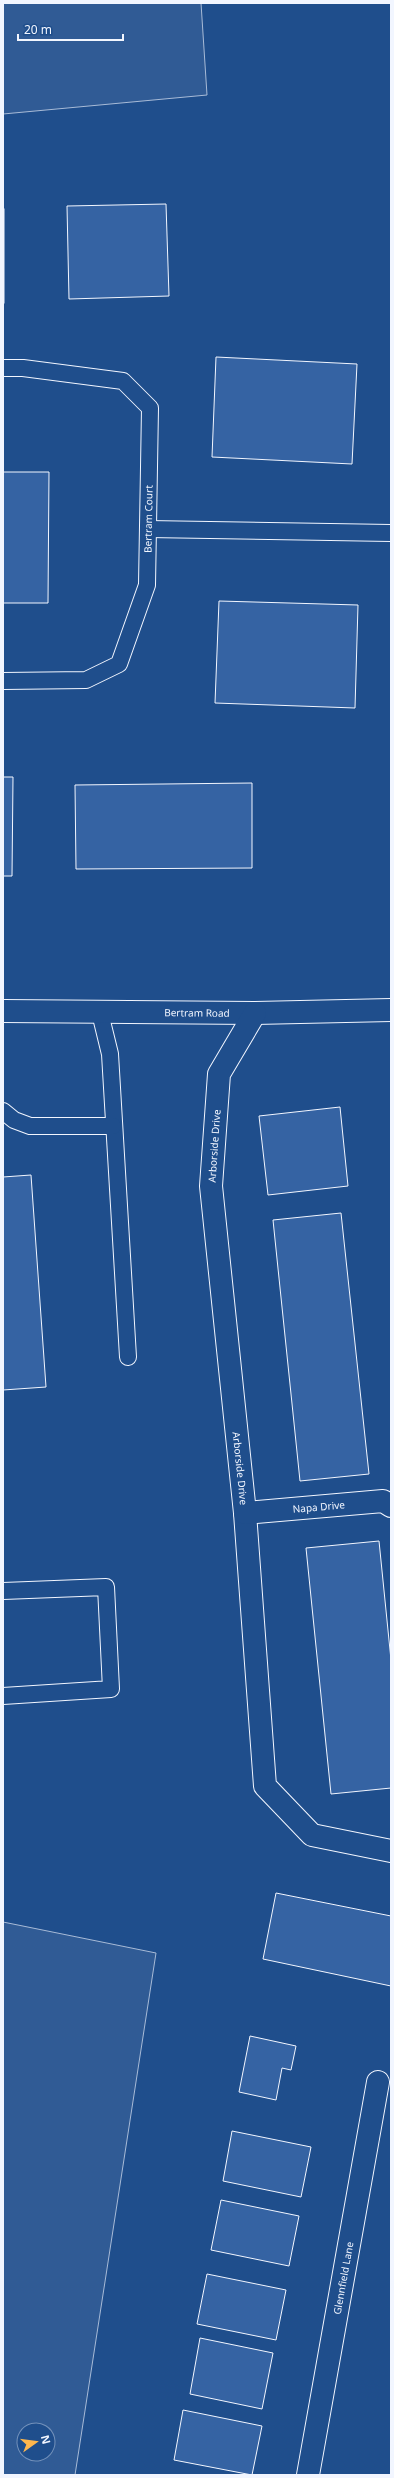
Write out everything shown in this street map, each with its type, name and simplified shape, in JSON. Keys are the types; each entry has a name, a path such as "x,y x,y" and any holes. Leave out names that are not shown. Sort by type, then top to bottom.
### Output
{"street":[{"name":"Bertram Road","path":"3,1011 100,1013 255,1013 391,1010"},
{"name":"Arborside Drive","path":"255,1013 219,1074 211,1186 245,1513 265,1786 312,1835 391,1851"},
{"name":"Napa Drive","path":"245,1513 383,1501 391,1506"},
{"name":"Glennfield Lane","path":"308,2475 378,2082"}],"lane":[{"name":"Bertram Court","path":"3,368 23,368 123,381 150,408 148,585 119,664 86,680 3,682"},
{"path":"148,529 391,532"},
{"path":"100,1013 110,1054 113,1126 128,1358"},
{"path":"3,1111 14,1120 30,1126 113,1126"},
{"path":"3,1591 106,1587 111,1689 3,1696"}],"shaded area":[{"path":"3,3 201,3 207,95 3,114"},
{"path":"3,1922 156,1953 75,2475 3,2475"}],"building":[{"path":"166,204 169,296 69,299 67,206"},
{"path":"4,209 4,303 3,303"},
{"path":"216,357 357,364 352,464 212,457"},
{"path":"3,472 49,472 48,603 3,603"},
{"path":"219,601 358,605 355,708 215,703"},
{"path":"3,777 13,777 12,876 3,876"},
{"path":"252,783 252,868 76,869 75,785"},
{"path":"340,1107 348,1186 268,1195 259,1116"},
{"path":"31,1175 46,1387 3,1390 3,1177"},
{"path":"341,1213 369,1474 300,1481 273,1220"},
{"path":"379,1541 391,1660 391,1788 331,1794 306,1548"},
{"path":"276,1893 391,1916 391,1986 263,1959"},
{"path":"250,2036 296,2046 291,2070 282,2068 276,2100 239,2092"},
{"path":"232,2131 311,2147 301,2197 223,2181"},
{"path":"221,2200 299,2216 289,2266 211,2250"},
{"path":"207,2274 286,2290 276,2340 197,2324"},
{"path":"200,2338 273,2353 262,2409 190,2394"},
{"path":"183,2410 262,2426 252,2475 174,2460"}]}
